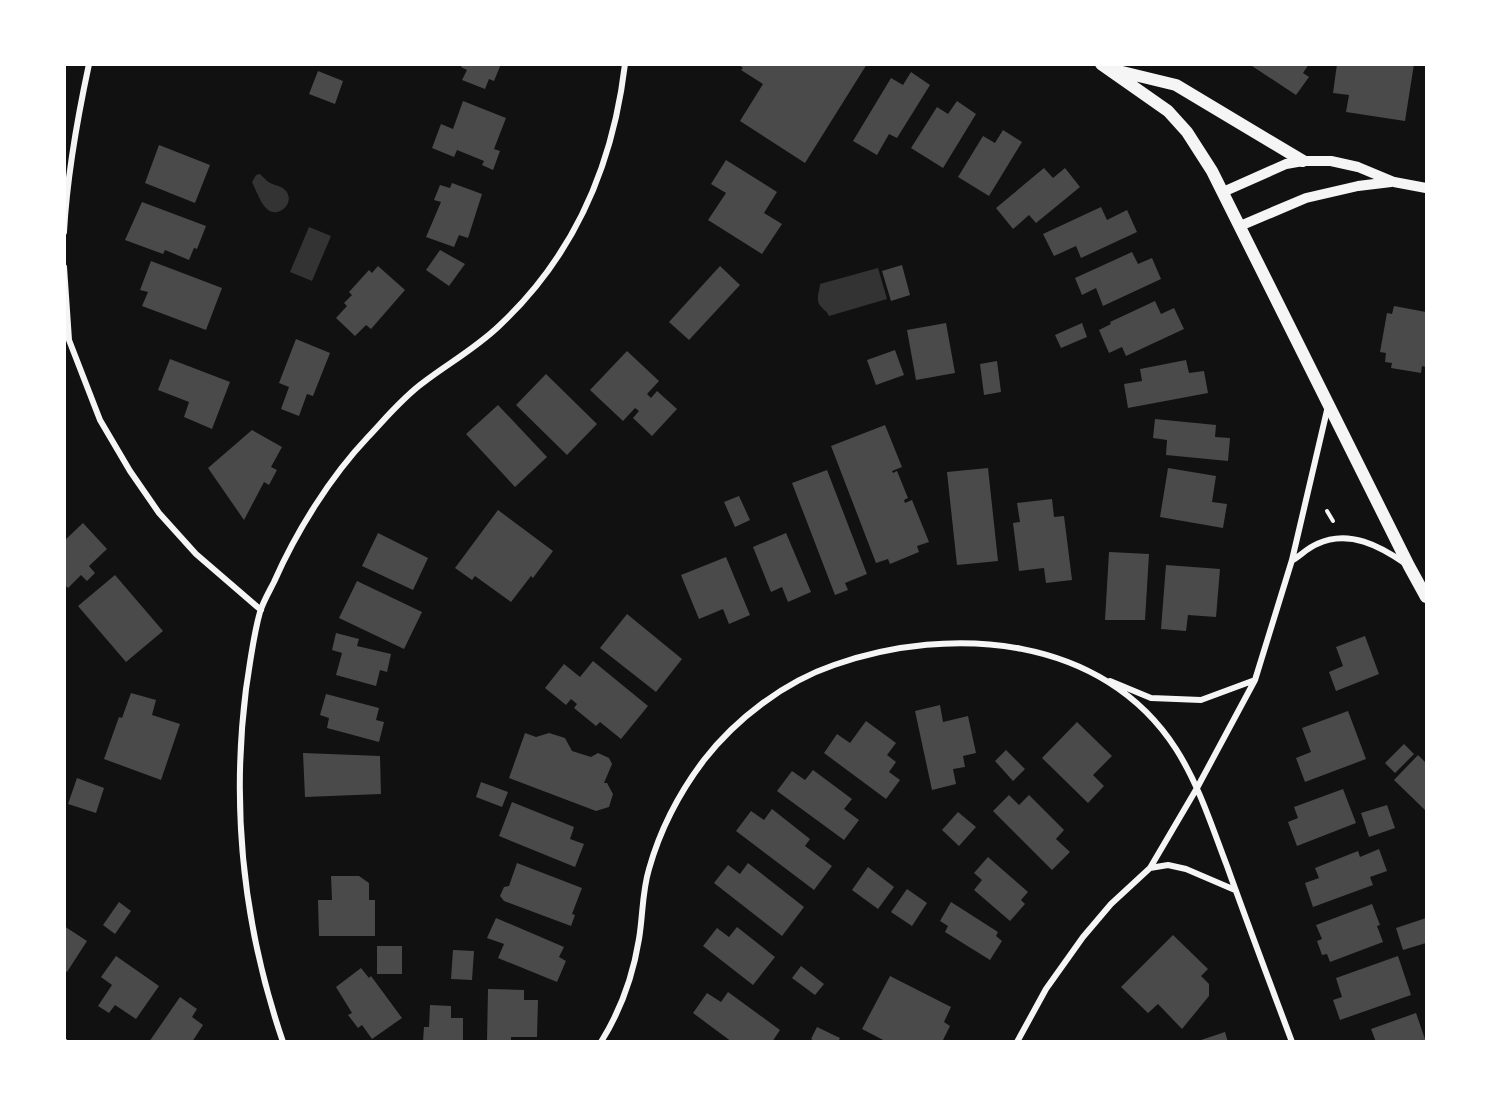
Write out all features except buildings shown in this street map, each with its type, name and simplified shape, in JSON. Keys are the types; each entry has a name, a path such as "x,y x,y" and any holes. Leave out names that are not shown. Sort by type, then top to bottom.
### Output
{"main road":[{"path":"1104,66 1176,85 1303,161"},
{"path":"1104,66 1168,111 1187,132 1223,192 1426,597"}],"street":[{"path":"64,232 74,136 90,64"},
{"path":"284,1041 273,1011 257,950 244,872 239,796 242,726 250,659 261,610 305,522 366,439 421,384 468,353 500,325 530,294 566,245 582,217 607,156 620,105 625,64"},
{"path":"1223,192 1286,164 1303,161 1331,161 1358,167 1394,182 1426,188"},
{"path":"1240,226 1306,198 1358,186 1394,182"},
{"path":"64,267 69,340 100,420 130,471 159,513 196,554 261,610"},
{"path":"64,347 69,340"},
{"path":"1017,1041 1046,989 1083,937 1111,904 1150,868 1197,788 1255,680 1292,560 1328,404"},
{"path":"1292,560 1317,543 1358,539 1386,550 1409,566"},
{"path":"601,1041 615,1020 632,976 640,936 641,908 648,870 665,823 704,759 741,720 789,686 831,666 881,650 920,644 966,643 1023,648 1072,663 1151,698 1201,700 1255,680"},
{"path":"1101,677 1133,701 1153,720 1175,748 1197,788 1292,1041"},
{"path":"1150,868 1168,865 1186,869 1236,890"}],"shaded area":[{"path":"260,174 268,182 284,189 288,194 288,204 281,211 271,211 260,199 252,182 256,175"},
{"path":"309,227 331,236 312,281 290,272"},
{"path":"878,268 887,299 829,316 819,304 820,284"}]}
